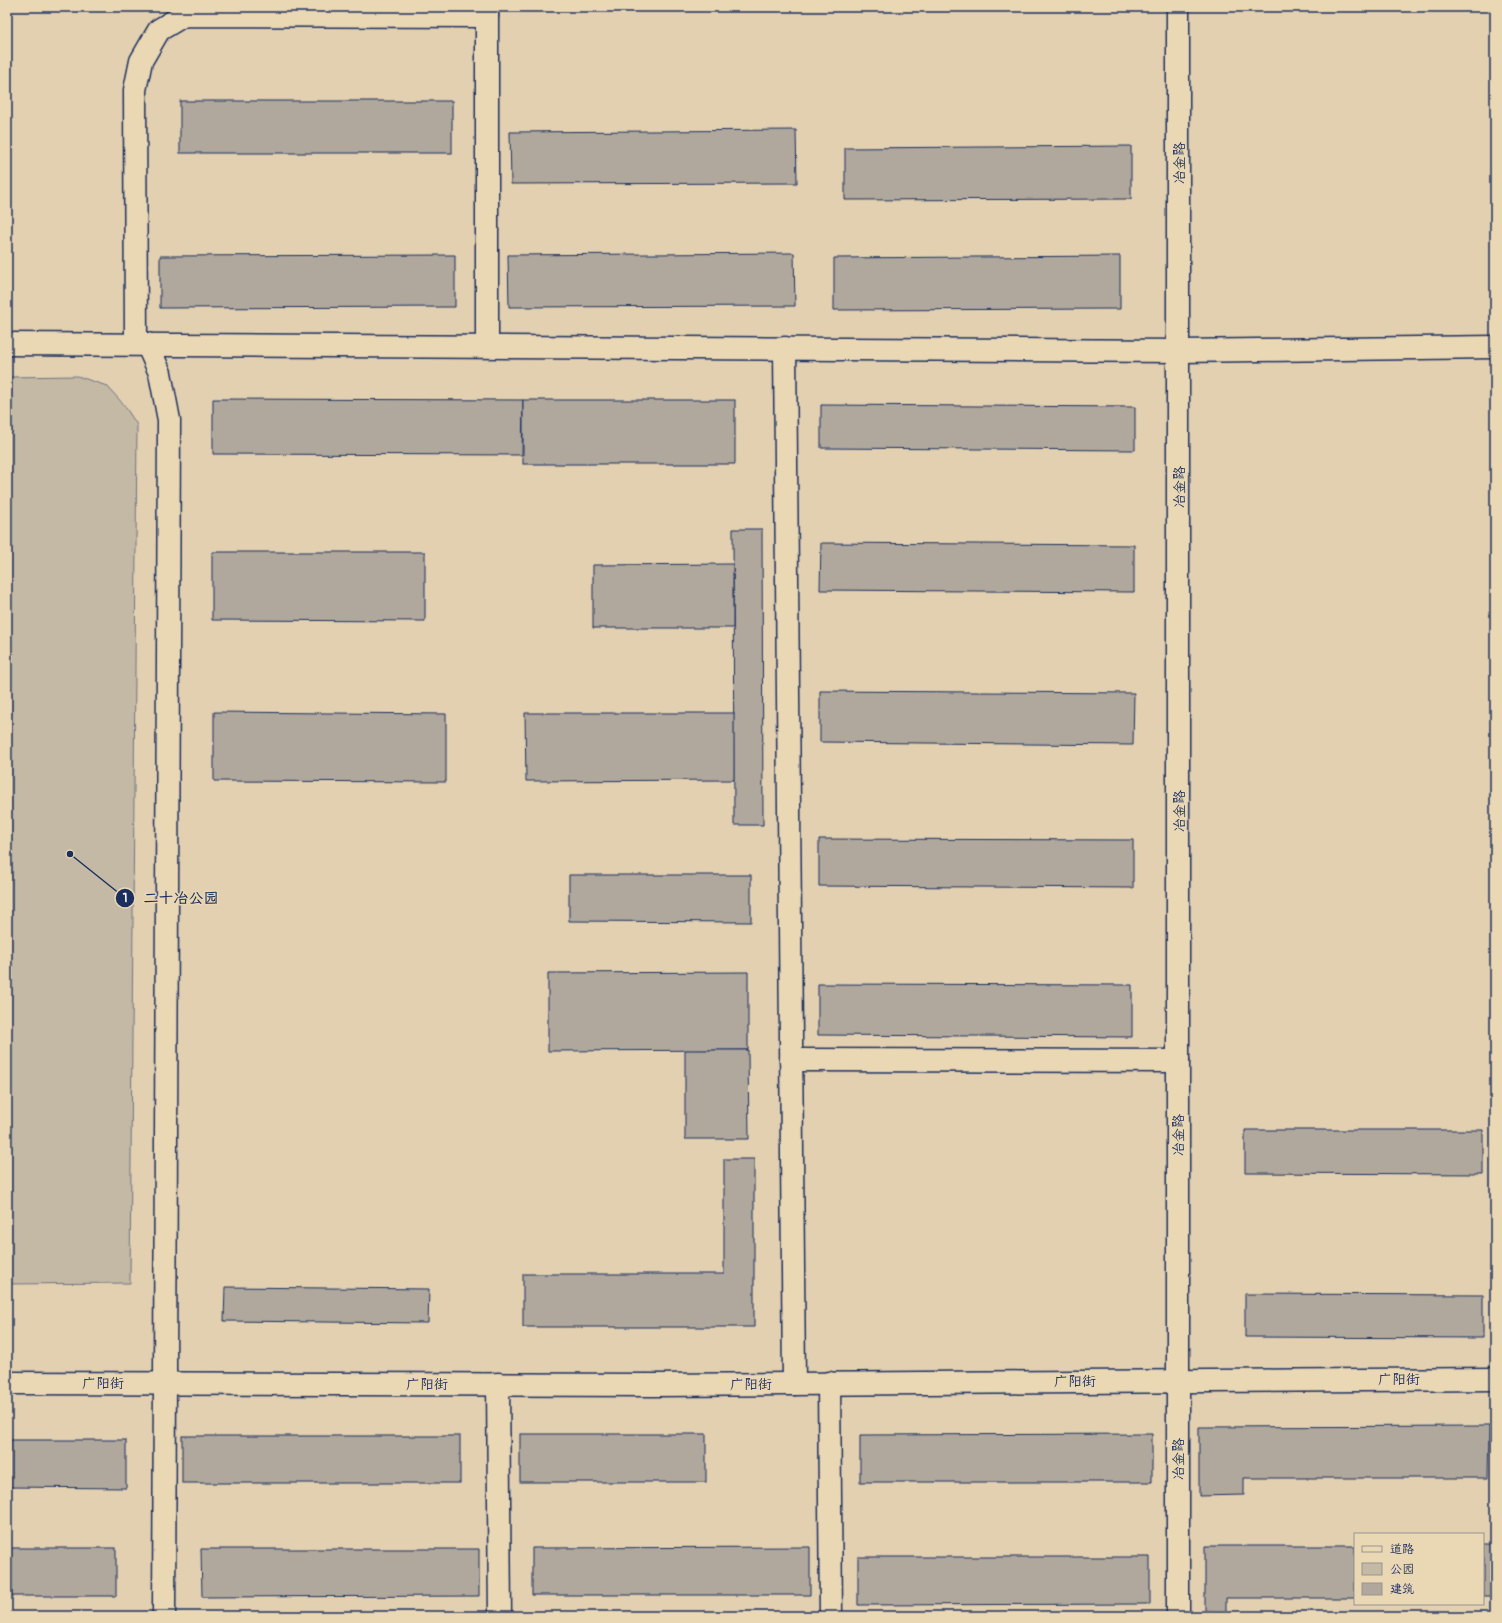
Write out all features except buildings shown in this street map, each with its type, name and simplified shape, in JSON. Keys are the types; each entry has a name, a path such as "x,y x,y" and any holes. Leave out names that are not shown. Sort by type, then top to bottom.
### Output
{"street":[{"name":"冶金路","path":"1178,7 1178,1616"},
{"path":"164,1616 169,420 160,374 141,344 135,90 141,61 159,30 184,15 487,11 486,346"},
{"path":"7,344 1179,350 1495,347"},
{"path":"785,348 794,1384"},
{"path":"791,1060 1178,1061"},
{"name":"广阳街","path":"7,1383 794,1384 1495,1379"},
{"path":"829,1383 831,1616"},
{"path":"498,1384 500,1616"}],"green space":[{"path":"77,376 107,386 124,405 137,425 130,1283 7,1284 7,377"}],"place":[{"name":"二十冶公园","path":"70,854"}]}
